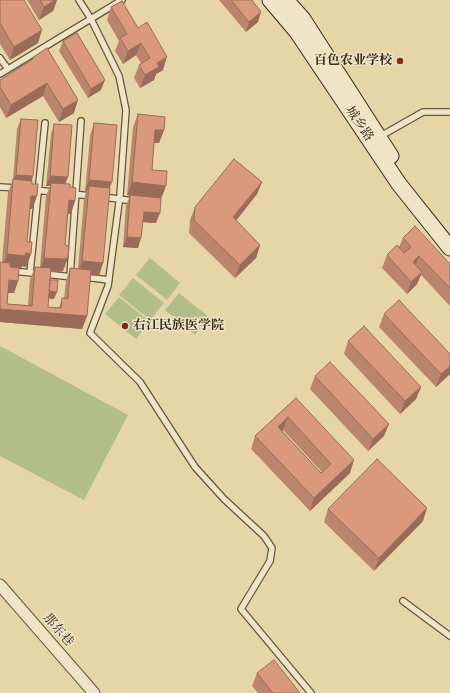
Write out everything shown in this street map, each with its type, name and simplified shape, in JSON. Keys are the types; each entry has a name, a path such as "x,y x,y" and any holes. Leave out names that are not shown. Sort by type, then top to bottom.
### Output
{"main road":[{"name":"城乡路","path":"270,0 297,32 405,180 450,235"},
{"name":"城乡路","path":"286,0 302,19 376,141 399,184 450,248"}],"street":[{"name":"那东巷","path":"0,586 94,693"}],"lane":[{"path":"79,0 91,19 118,76 126,110 120,199 109,280 90,332 140,382 195,467 224,499 264,536 272,548 270,561 241,609 311,693"},
{"path":"0,74 122,0"},
{"path":"0,58 8,69"},
{"path":"376,141 423,112 450,112"},
{"path":"70,276 81,121"},
{"path":"30,273 45,124"},
{"path":"0,187 23,189"},
{"path":"31,190 61,193"},
{"path":"68,194 140,201"},
{"path":"0,270 109,280"},
{"path":"403,601 450,636"}],"green space":[{"path":"150,258 180,283 167,300 136,275"},
{"path":"133,278 164,303 150,320 119,295"},
{"path":"179,293 209,317 195,335 165,310"},
{"path":"119,297 150,322 136,339 105,314"},
{"path":"0,346 128,415 84,500 0,456"}],"building":[{"path":"0,0 24,0 42,30 14,47 0,23"},
{"path":"40,0 55,0 44,7"},
{"path":"231,0 252,0 261,12 249,22"},
{"path":"122,1 138,28 147,22 167,57 157,63 159,67 145,75 139,65 150,58 141,43 128,51 120,38 127,34 111,7"},
{"path":"77,33 105,80 91,89 63,41"},
{"path":"47,48 78,100 63,109 47,83 11,105 0,87 0,80 33,59 32,58"},
{"path":"138,114 165,117 164,130 155,130 152,170 167,171 166,186 132,182"},
{"path":"21,119 38,120 33,176 16,175"},
{"path":"94,123 117,125 112,182 89,180"},
{"path":"54,124 72,125 68,177 50,176"},
{"path":"234,159 262,182 233,217 260,245 240,265 194,220 195,207"},
{"path":"13,179 32,181 32,184 38,184 37,196 31,196 27,242 32,242 31,254 26,253 25,256 7,254"},
{"path":"51,183 70,184 70,187 76,188 75,201 69,200 65,245 69,246 68,258 64,259 44,258"},
{"path":"89,186 110,188 103,263 82,261"},
{"path":"130,195 161,198 160,213 144,212 141,238 127,237"},
{"path":"415,226 450,264 450,288 419,256 413,262 422,272 411,282 387,255 397,245 404,253 411,247 403,238"},
{"path":"0,262 10,263 10,267 19,268 18,281 9,280 7,304 32,306 35,267 51,268 48,307 61,308 62,298 68,299 70,268 91,270 87,316 0,309"},
{"path":"50,280 58,280 57,292 49,291"},
{"path":"399,300 450,354 450,366 441,374 384,314"},
{"path":"364,326 421,387 405,401 348,341"},
{"path":"330,362 389,424 373,439 315,376"},
{"path":"296,398 354,460 314,498 255,436","holes":["288,417 331,464 321,473 278,427"]},
{"path":"377,459 427,508 379,558 328,509"},
{"path":"274,660 300,693 273,693 257,673"}],"place":[{"name":"百色农业学校","path":"400,61"},
{"name":"右江民族医学院","path":"125,326"}]}
